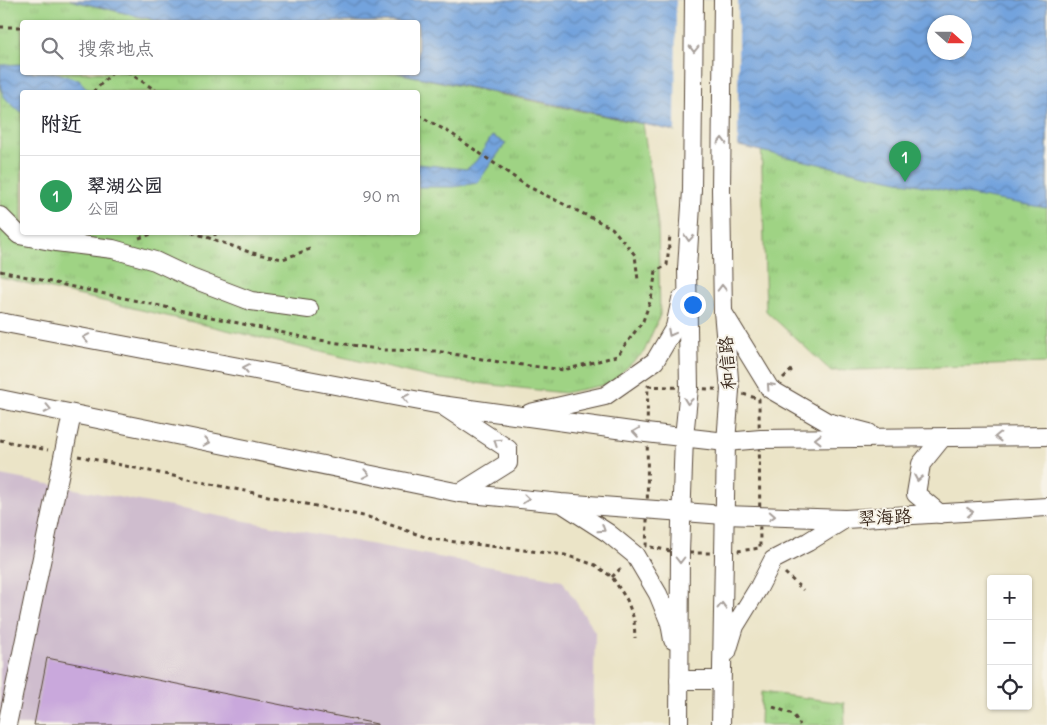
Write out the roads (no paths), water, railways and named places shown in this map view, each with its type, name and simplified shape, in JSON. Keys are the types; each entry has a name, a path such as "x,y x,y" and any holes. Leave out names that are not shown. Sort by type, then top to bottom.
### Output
{"street":[{"name":"和信路","path":"679,725 681,512 684,436 689,388 687,269 692,190 694,0"},
{"name":"和信路","path":"721,725 724,515 726,442 730,390 723,311 721,190 723,0"},
{"path":"0,216 19,235 113,249 155,260 191,278 251,301 310,309"},
{"path":"518,416 605,396 655,361 675,327 687,269"},
{"path":"723,311 770,389 827,422 894,439"},
{"path":"0,322 441,405 726,442 760,439 1047,436"},
{"name":"翠海路","path":"0,399 460,493 724,515 845,519 1047,507"},
{"path":"441,405 508,449 508,463 460,493"},
{"path":"6,725 72,414"},
{"path":"940,514 916,494 921,464 942,438"},
{"path":"561,502 608,533 635,555 658,594 670,622 679,678 721,677 735,626 773,560 808,542 845,519"}],"water":[{"path":"70,0 1047,0 1047,208 996,200 795,159 582,110 407,75 420,75 420,20 154,20"},
{"path":"20,64 20,75 63,75 79,80 88,90 20,90 20,111 3,94 0,83 0,65"},
{"path":"492,136 506,143 477,183 454,187 420,187 420,164 467,169 476,161"}],"place":[{"name":"翠湖公园","path":"905,182"}]}
